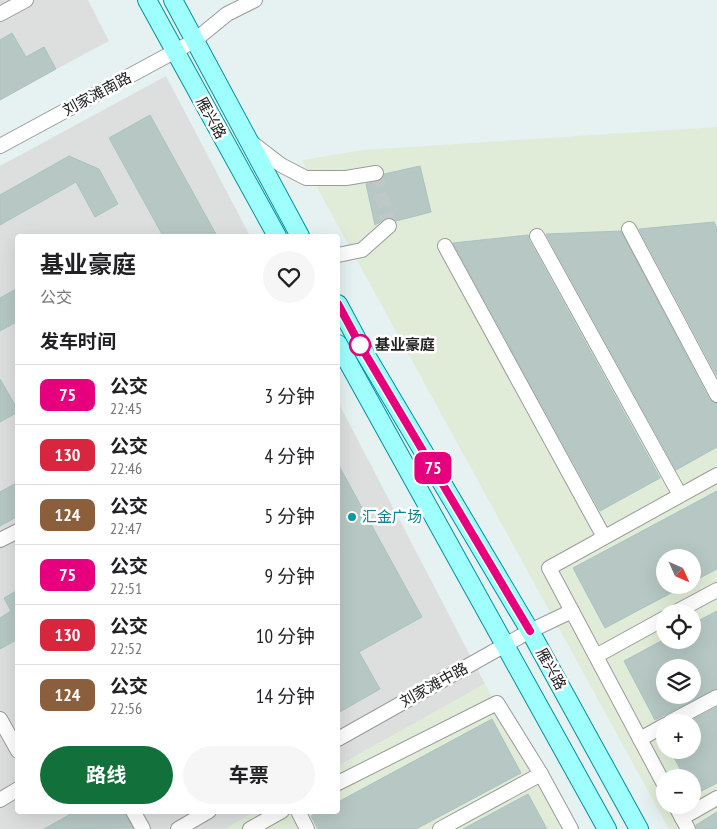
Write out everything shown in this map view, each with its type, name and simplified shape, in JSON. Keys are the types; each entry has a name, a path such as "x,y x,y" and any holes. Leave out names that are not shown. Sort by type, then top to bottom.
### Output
{"main road":[{"name":"雁兴路","path":"147,0 276,234"},
{"name":"雁兴路","path":"173,0 299,234"},
{"name":"雁兴路","path":"340,308 360,345 530,631 639,829"},
{"name":"雁兴路","path":"340,354 607,829"}],"street":[{"path":"0,14 26,0"},
{"name":"刘家滩南路","path":"0,146 194,41 228,14 255,0"},
{"path":"248,140 280,165 306,178 346,178 376,173"},
{"path":"340,255 362,250 389,226"},
{"path":"629,230 717,395"},
{"path":"537,236 680,495"},
{"path":"444,246 604,538"},
{"path":"340,352 360,345"},
{"path":"656,769 549,568 717,475"},
{"path":"0,540 15,532"},
{"path":"691,604 717,590"},
{"name":"刘家滩中路","path":"340,738 530,631 572,611"},
{"path":"596,656 656,623"},
{"path":"685,714 717,697"},
{"path":"340,782 497,703 541,774 571,829"},
{"path":"0,719 15,745"},
{"path":"640,739 656,730"},
{"path":"440,829 541,774"},
{"path":"0,800 15,791"},
{"path":"685,823 717,798"},
{"path":"135,814 143,829"},
{"path":"178,829 204,814"},
{"path":"250,829 277,814"},
{"path":"300,814 307,829"}],"shaded area":[{"path":"0,0 88,0 109,41 0,99"},
{"path":"166,76 249,234 15,234 15,814 252,814 225,829 0,829 0,166"},
{"path":"717,127 717,829 669,829 661,814 701,814 701,769 656,769 656,805 302,160 364,150"},
{"path":"340,406 485,684 340,765"},
{"path":"485,684 564,829 225,829 252,814 340,814 340,765"}],"building":[{"path":"12,33 26,57 44,47 56,69 0,100 0,40"},
{"path":"150,115 216,234 162,234 109,138"},
{"path":"69,156 99,169 118,204 95,217 76,182 0,225 0,195"},
{"path":"420,166 431,212 396,221 387,218 375,225 366,184 381,180 384,174"},
{"path":"714,222 717,228 717,376 639,229"},
{"path":"621,231 709,399 717,404 717,447 676,470 546,234"},
{"path":"528,235 529,240 660,478 600,511 453,243"},
{"path":"15,290 15,323 0,331 0,298"},
{"path":"0,379 15,405 15,414 0,422"},
{"name":"汇金广场","path":"340,468 422,617 359,652 380,689 340,712"},
{"path":"15,484 15,518 0,526 0,492"},
{"path":"717,491 717,569 701,577 701,549 656,549 656,594 669,594 605,628 573,568"},
{"path":"15,592 15,641 0,649 0,618 11,611 4,598"},
{"path":"717,611 717,688 701,696 701,659 656,659 656,704 686,704 667,714 656,714 655,720 624,661 656,644 656,649 701,649 701,619"},
{"path":"717,707 717,783 701,791 701,769 680,769 675,759 701,759 701,715"},
{"path":"492,719 521,773 416,829 318,829 311,816 315,814 340,814 340,801"},
{"path":"528,794 547,829 463,829"},
{"path":"717,812 717,829 697,829 696,825"},
{"path":"71,814 126,814 133,828 44,829"}],"tunnel":[{"path":"376,173 389,226"}],"bus line":[{"name":"75","path":"340,308 360,345 530,631"}],"place":[{"name":"基业豪庭","path":"360,345"},
{"name":"汇金广场","path":"352,517"}]}
